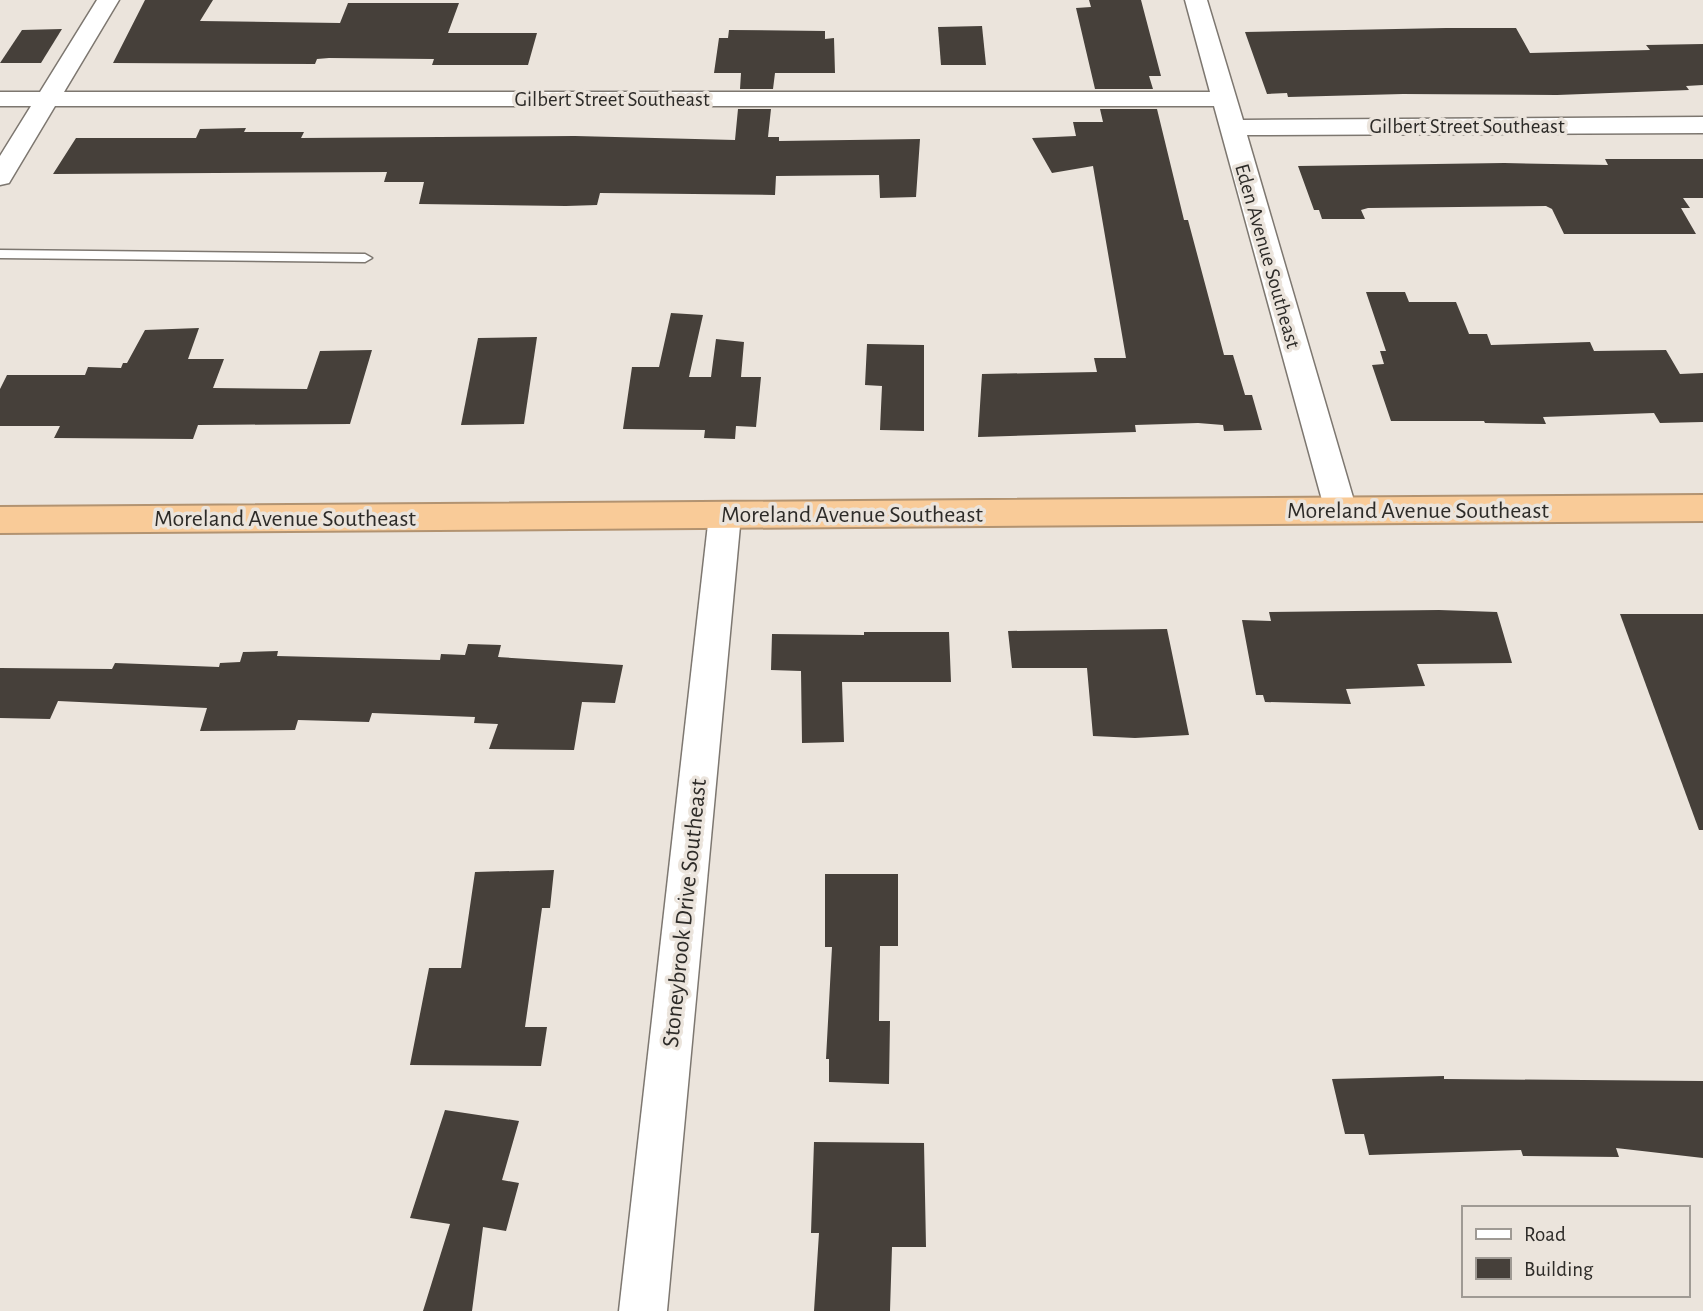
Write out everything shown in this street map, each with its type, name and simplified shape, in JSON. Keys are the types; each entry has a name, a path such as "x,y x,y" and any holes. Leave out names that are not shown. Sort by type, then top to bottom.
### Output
{"highway":[{"name":"Moreland Avenue Southeast","path":"0,520 1703,508"}],"street":[{"path":"0,177 108,0"},
{"name":"Eden Avenue Southeast","path":"1196,0 1341,511"},
{"name":"Gilbert Street Southeast","path":"0,99 1224,99"},
{"name":"Gilbert Street Southeast","path":"1232,128 1703,125"},
{"name":"Stoneybrook Drive Southeast","path":"643,1311 725,515"}],"lane":[{"path":"0,254 365,258"}],"building":[{"path":"145,0 213,0 200,21 340,23 348,3 459,3 448,33 537,33 528,65 432,65 434,59 329,58 317,59 315,64 113,63"},
{"path":"1089,0 1141,0 1161,76 1149,76 1153,89 1095,89 1076,8 1091,7"},
{"path":"982,26 986,65 941,65 938,27"},
{"path":"1516,28 1530,53 1650,50 1646,45 1703,44 1703,85 1686,86 1689,90 1557,95 1403,94 1288,97 1287,93 1267,94 1245,32"},
{"path":"62,29 41,63 0,63 22,30"},
{"path":"729,30 825,31 825,39 834,38 835,73 775,73 773,89 740,89 741,73 714,73 719,38 728,38"},
{"path":"738,109 771,109 768,137 779,137 779,141 920,139 916,197 880,198 879,175 776,176 775,195 600,193 597,205 566,206 419,204 424,182 384,182 387,172 53,174 76,138 196,138 200,129 246,128 244,132 304,132 301,138 575,136 735,140"},
{"path":"1100,109 1157,109 1184,220 1188,220 1224,355 1233,355 1245,395 1252,395 1262,430 1224,431 1223,425 1198,423 1135,425 1136,432 978,437 982,374 1097,372 1094,358 1126,358 1093,166 1052,173 1032,138 1076,136 1073,122 1103,122"},
{"path":"1605,159 1703,159 1703,198 1683,198 1690,208 1681,208 1696,234 1564,234 1552,209 1546,206 1368,208 1361,210 1365,219 1322,219 1319,210 1314,210 1298,166 1504,163 1608,165"},
{"path":"1366,292 1405,292 1409,302 1456,302 1469,334 1487,334 1491,345 1590,342 1594,351 1666,350 1680,374 1703,373 1703,422 1660,423 1654,413 1543,417 1546,424 1391,421 1372,365 1384,364 1380,351 1386,351"},
{"path":"671,313 703,315 689,377 711,377 716,339 744,342 741,377 761,377 756,427 736,426 735,439 704,438 705,430 623,429 632,367 659,367"},
{"path":"199,328 188,359 224,359 213,388 307,389 320,351 372,350 350,424 198,425 193,439 54,438 60,426 0,426 0,389 7,375 85,375 88,367 121,368 123,363 127,363 145,330"},
{"path":"537,337 524,424 461,425 478,338"},
{"path":"867,344 924,345 924,431 880,430 882,386 865,385"},
{"path":"1269,612 1497,612 1512,663 1417,664 1425,686 1346,689 1351,704 1265,702 1263,695 1256,695 1242,620 1271,621"},
{"path":"1620,614 1703,614 1703,830 1699,830"},
{"path":"1167,629 1189,735 1135,738 1093,736 1087,668 1012,668 1008,631"},
{"path":"864,632 949,632 951,682 842,682 844,742 802,743 801,671 771,670 772,634 864,635"},
{"path":"468,644 501,645 498,657 623,665 615,703 582,702 574,750 489,749 498,724 474,723 475,717 372,713 369,722 298,720 295,730 200,731 207,708 58,701 50,719 0,718 0,668 112,669 115,663 219,667 220,663 240,662 243,652 278,651 277,656 440,660 441,654 465,655"},
{"path":"554,870 550,908 542,908 525,1027 547,1027 541,1066 410,1065 429,968 461,968 475,872"},
{"path":"825,874 898,874 898,946 880,946 879,1021 890,1021 889,1084 829,1082 829,1059 826,1059 832,947 825,947"},
{"path":"1444,1076 1444,1079 1703,1081 1703,1158 1616,1148 1619,1157 1523,1156 1521,1150 1369,1155 1364,1134 1345,1134 1332,1079"},
{"path":"445,1110 519,1121 502,1180 519,1183 506,1231 483,1227 472,1311 423,1311 450,1224 410,1218"},
{"path":"814,1142 924,1143 926,1247 892,1247 890,1311 814,1311 819,1233 811,1233"}]}
